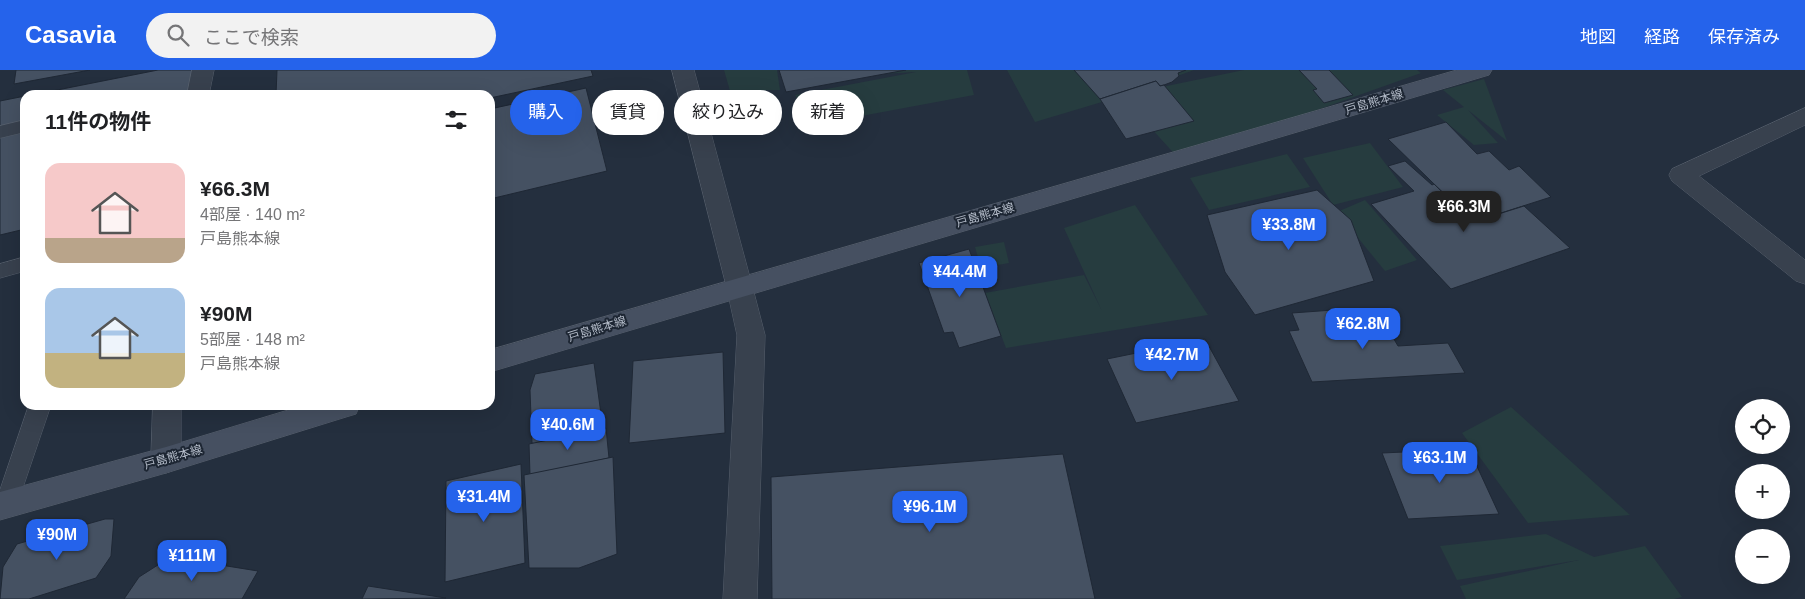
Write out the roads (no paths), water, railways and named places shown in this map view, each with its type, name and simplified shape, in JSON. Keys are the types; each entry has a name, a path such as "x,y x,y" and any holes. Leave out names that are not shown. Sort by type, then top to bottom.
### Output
{"main road":[{"name":"戸島熊本線","path":"495,359 739,285 1316,120 1481,70"},
{"name":"戸島熊本線","path":"3,506 166,460 330,410"}],"street":[{"path":"199,90 203,70"},
{"path":"683,70 739,285 750,335 740,599"},
{"path":"1805,116 1681,175 1805,274"},
{"path":"166,460 167,410"}],"lane":[{"path":"0,132 20,127"},
{"path":"0,271 20,265"},
{"path":"3,506 38,410"}]}
